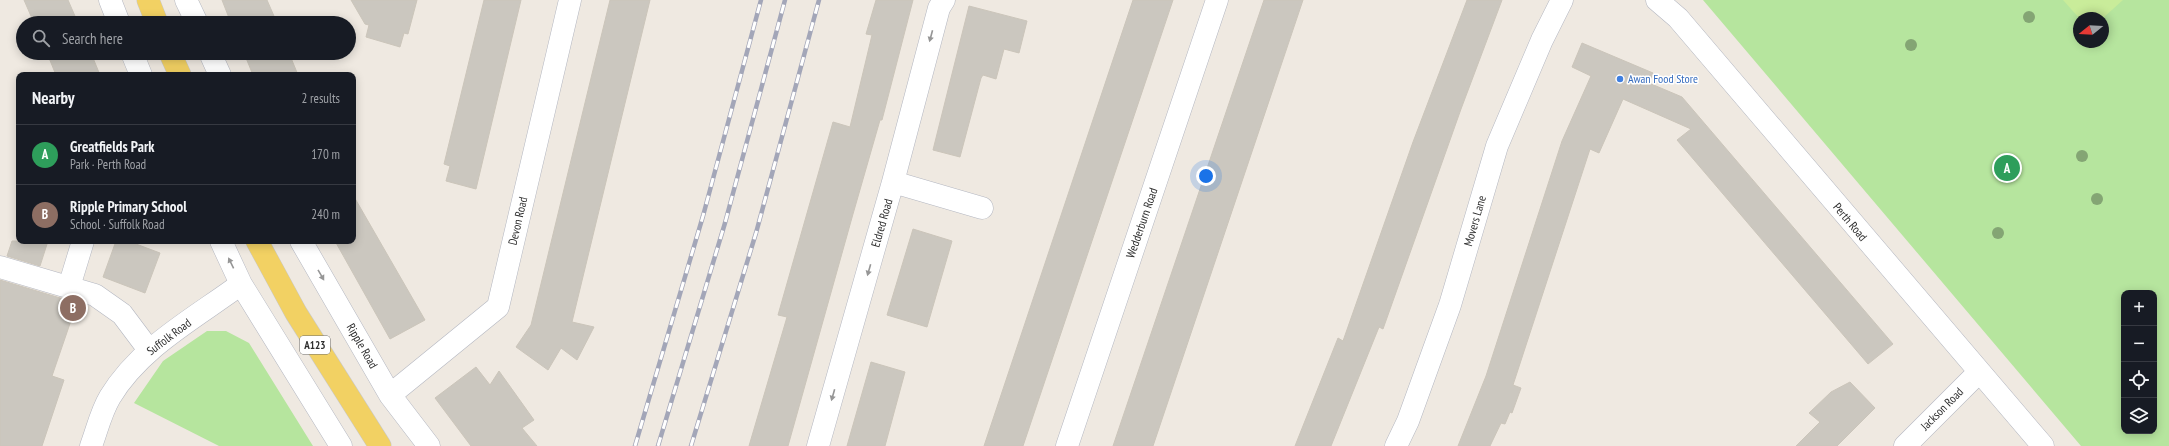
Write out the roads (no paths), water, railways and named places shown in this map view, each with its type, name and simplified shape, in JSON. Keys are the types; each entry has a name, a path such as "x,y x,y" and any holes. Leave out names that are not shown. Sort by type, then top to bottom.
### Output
{"main road":[{"path":"148,0 154,16"},
{"path":"173,60 179,72"},
{"name":"A123","path":"259,244 296,313 380,446"}],"street":[{"path":"110,0 116,16"},
{"path":"186,0 194,16"},
{"name":"Devon Road","path":"390,395 498,307 570,0"},
{"name":"Eldred Road","path":"818,446 894,182 939,8 944,0"},
{"name":"Wedderburn Road","path":"1067,446 1217,0"},
{"name":"Movers Lane","path":"1396,446 1408,421 1450,305 1497,146 1542,40 1562,0"},
{"name":"Perth Road","path":"1656,0 1678,18 1978,373 2043,446"},
{"path":"135,60 140,72"},
{"path":"213,60 219,72"},
{"path":"894,182 982,208"},
{"path":"69,287 82,244"},
{"path":"221,244 241,284 341,446"},
{"name":"Ripple Road","path":"303,244 390,395 429,446"},
{"path":"0,266 95,295 122,314 149,350"},
{"name":"Suffolk Road","path":"91,446 109,398 125,375 149,350 241,284"},
{"name":"Jackson Road","path":"1905,446 1978,373"}],"railway":[{"path":"635,446 703,216 761,0"},
{"path":"658,446 725,223 785,0"},
{"path":"691,446 756,233 819,0"}],"place":[{"name":"Awan Food Store","path":"1620,79"},
{"name":"Greatfields Park","path":"2007,168"},
{"name":"Ripple Primary School","path":"73,308"}]}
